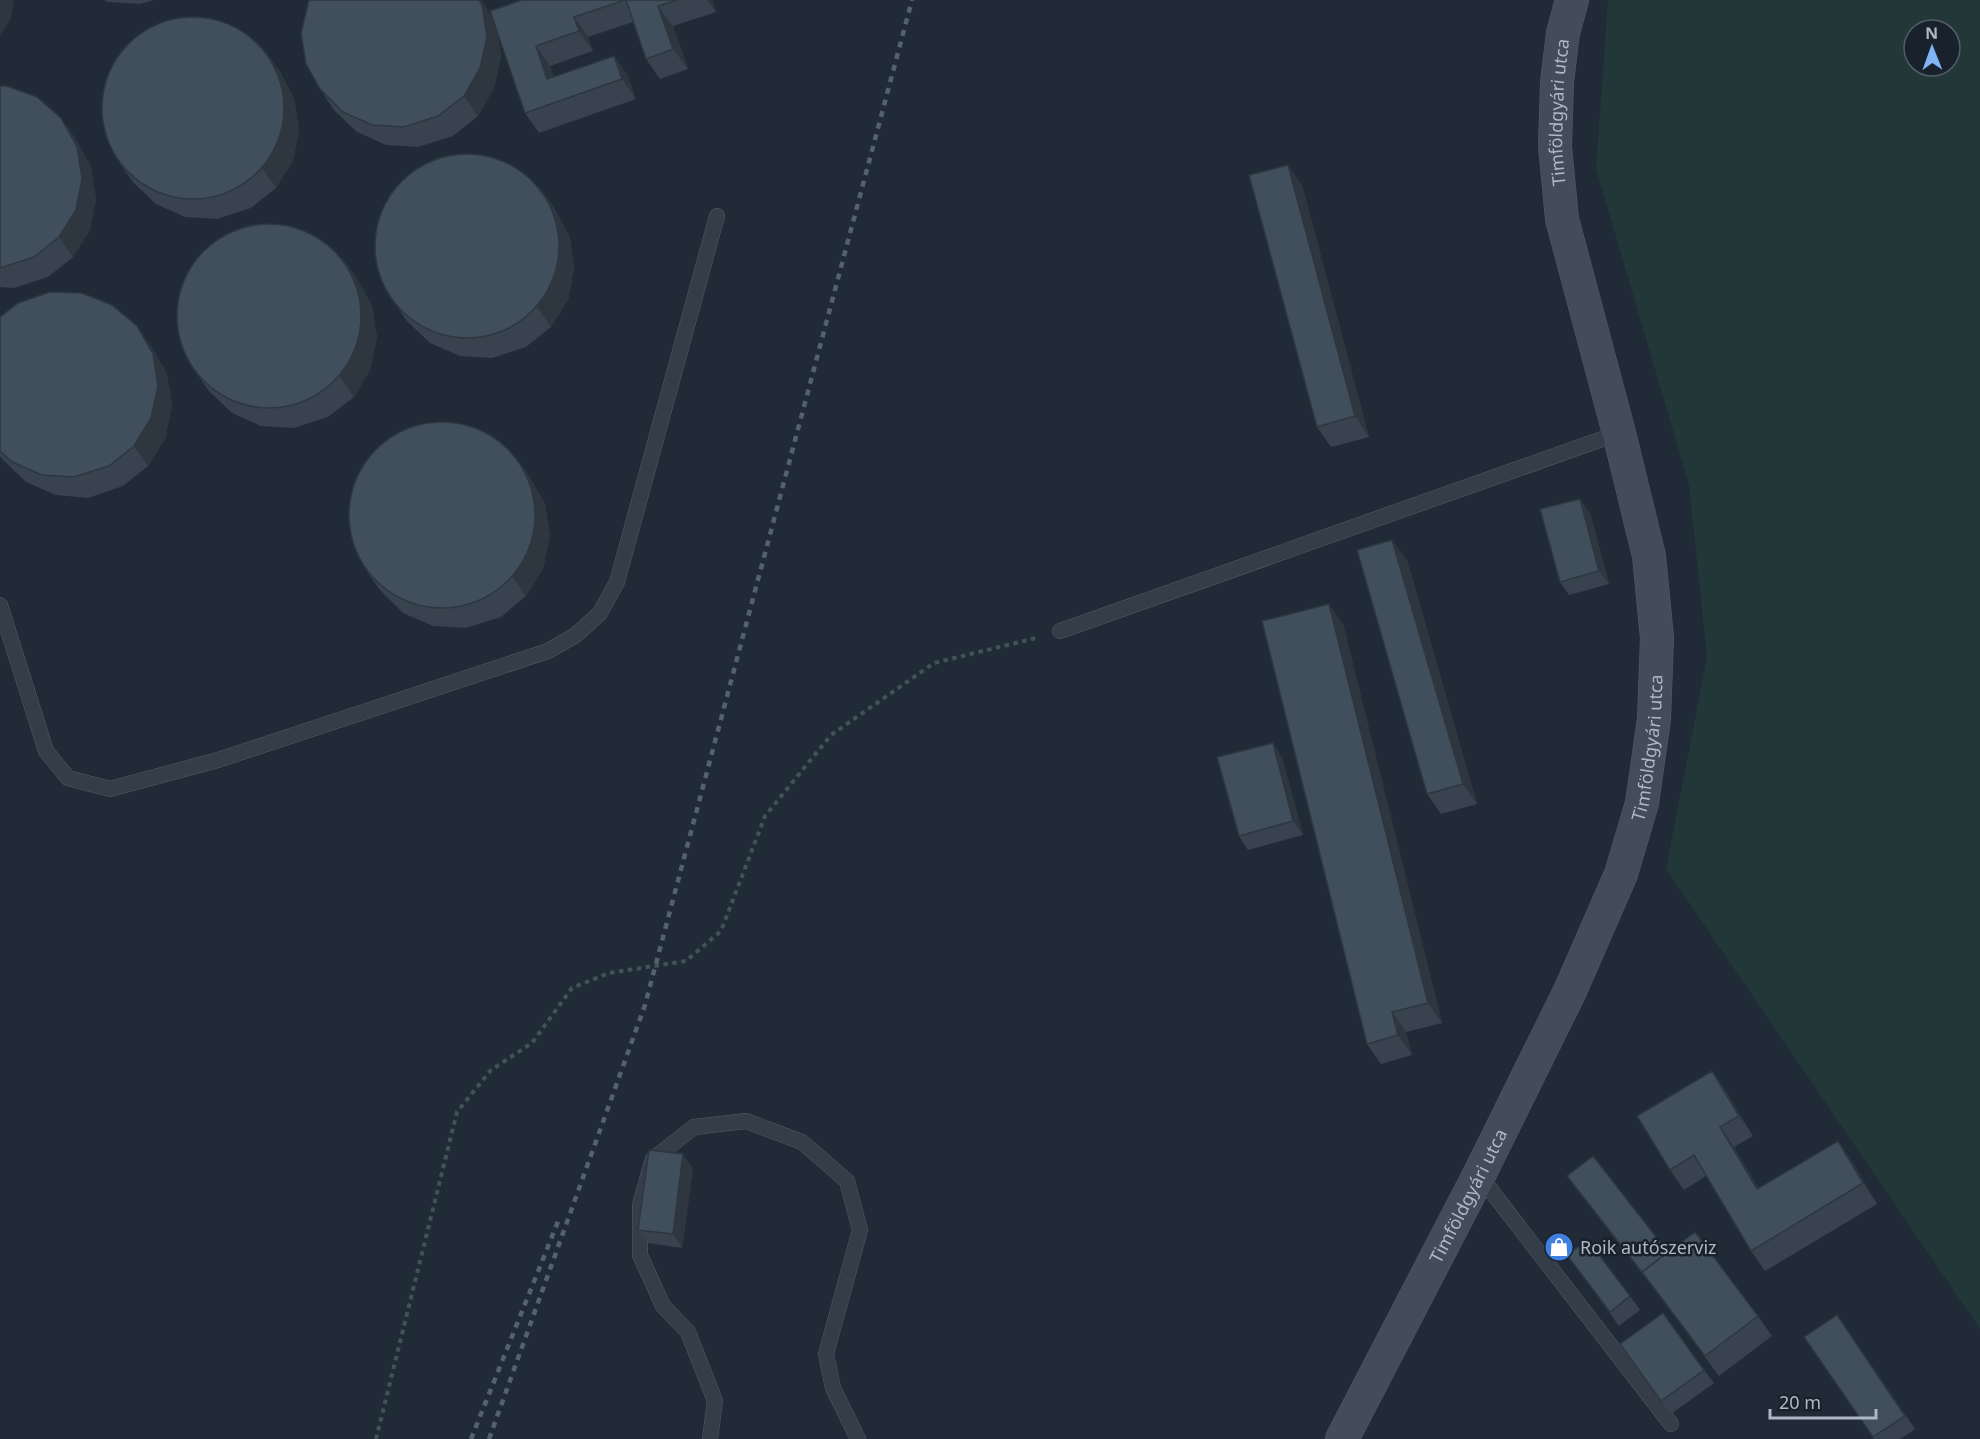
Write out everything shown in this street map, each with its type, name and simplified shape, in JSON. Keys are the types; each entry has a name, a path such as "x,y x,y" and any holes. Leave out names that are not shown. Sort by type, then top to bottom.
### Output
{"main road":[{"name":"Timföldgyári utca","path":"1342,1439 1479,1175 1584,959 1621,874 1642,803 1654,718 1657,638 1649,556 1562,219 1555,146 1557,82 1563,33 1572,0"}],"lane":[{"path":"0,605 46,751 68,778 110,789 218,760 548,651 576,635 600,613 616,582 717,216"},
{"path":"1060,632 1619,433"},
{"path":"710,1439 715,1401 688,1332 663,1306 640,1255 640,1205 653,1159 694,1127 746,1120 802,1142 847,1180 860,1230 826,1354 833,1388 858,1439"},
{"path":"1479,1175 1671,1424"}],"path":[{"path":"376,1439 457,1112 491,1070 532,1043 573,987 609,973 686,961 721,932 765,816 831,735 934,663 1060,632"}],"green space":[{"path":"1608,0 1980,0 1980,1329 1666,869 1707,657 1689,485 1596,169"}],"building":[{"path":"309,0 479,0 482,5 487,37 480,68 464,96 438,116 404,127 372,125 343,112 320,89 306,64 301,33"},
{"path":"522,0 625,0 574,17 579,31 536,46 547,79 614,56 622,79 525,113 490,11"},
{"path":"626,0 677,0 658,6 673,49 646,59"},
{"path":"193,17 228,24 244,32 257,44 269,57 277,73 284,108 277,143 269,159 257,172 244,184 228,192 193,199 158,192 142,184 129,172 117,159 109,143 102,108 109,73 117,57 129,44 142,32 158,24"},
{"path":"0,86 7,86 37,97 61,118 77,147 82,179 76,210 59,237 34,257 0,268"},
{"path":"467,154 502,161 532,181 552,211 559,246 552,281 532,311 502,331 467,338 432,331 402,311 382,281 375,246 382,211 402,181 432,161"},
{"path":"1288,165 1355,416 1317,427 1249,175"},
{"path":"269,224 304,231 320,239 334,251 346,265 354,281 361,316 354,351 346,367 334,381 320,393 304,401 269,408 234,401 218,393 204,381 192,367 184,351 177,316 184,281 192,265 204,251 218,239 234,231"},
{"path":"50,292 82,293 112,305 137,326 153,354 158,386 151,418 134,446 109,466 74,477 42,475 12,462 0,451 0,317 18,303"},
{"path":"442,422 478,429 508,449 528,479 535,515 528,551 508,581 478,601 442,608 406,601 376,581 356,551 349,515 356,479 376,449 406,429"},
{"path":"1580,499 1599,571 1560,582 1540,509"},
{"path":"1392,540 1463,784 1427,794 1357,550"},
{"path":"1329,604 1428,1003 1392,1012 1398,1035 1367,1044 1262,621"},
{"path":"1273,743 1293,821 1239,836 1217,757"},
{"path":"1712,1071 1739,1116 1720,1127 1757,1189 1838,1141 1863,1183 1751,1251 1694,1155 1670,1170 1637,1116"},
{"path":"649,1150 683,1154 673,1234 638,1230"},
{"path":"1593,1156 1668,1252 1642,1272 1645,1276 1567,1176"},
{"path":"1695,1232 1758,1316 1705,1356 1642,1272"},
{"path":"1588,1240 1630,1296 1610,1312 1567,1255"},
{"path":"1663,1313 1704,1370 1661,1401 1620,1344"},
{"path":"1837,1315 1905,1416 1873,1437 1804,1337"}],"railway":[{"path":"489,1439 645,1005 912,0"},
{"path":"471,1439 559,1219"}],"place":[{"name":"Roik autószerviz","path":"1559,1247"}]}
